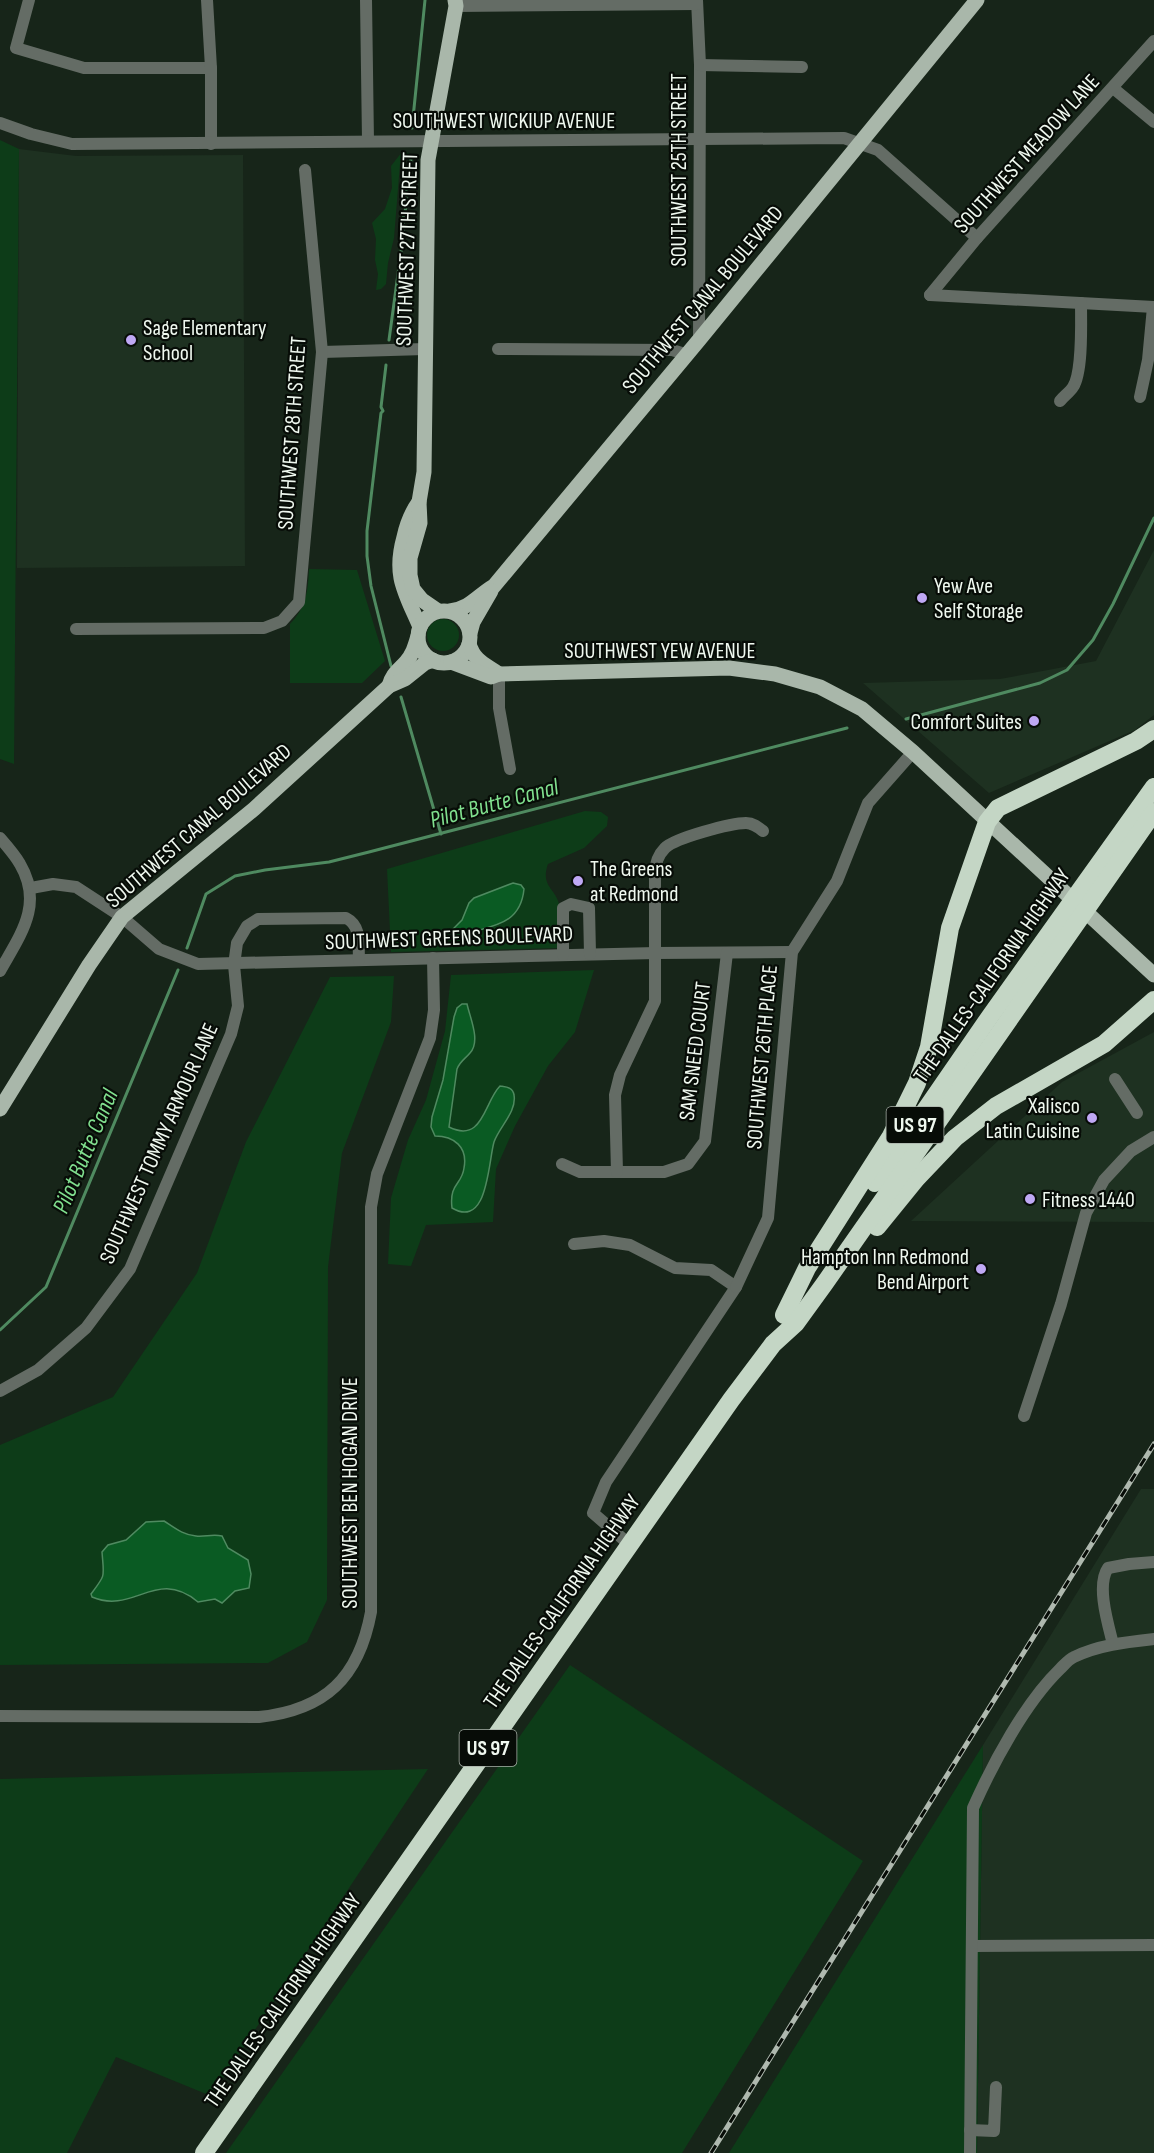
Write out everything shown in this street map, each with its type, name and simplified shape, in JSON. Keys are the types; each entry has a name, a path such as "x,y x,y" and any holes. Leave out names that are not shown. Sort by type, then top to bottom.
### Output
{"highway":[{"path":"784,1315 807,1268 891,1136 917,1083 930,1047 950,927 987,822 998,808 1136,741 1154,729"},
{"name":"THE DALLES-CALIFORNIA HIGHWAY","path":"1087,895 1154,787"},
{"name":"THE DALLES-CALIFORNIA HIGHWAY","path":"204,2153 773,1344 796,1323 825,1283 1071,917 1154,812"},
{"name":"THE DALLES-CALIFORNIA HIGHWAY","path":"773,1344 784,1315 991,1015 1071,917"},
{"path":"825,1283 855,1254 916,1179 955,1138 996,1106 1104,1044 1154,1000"}],"main road":[{"name":"SOUTHWEST CANAL BOULEVARD","path":"444,611 463,609 494,586 861,144 977,0"},
{"name":"SOUTHWEST 27TH STREET","path":"444,611 422,600 413,589 410,558 420,523 419,502 424,472 428,160 455,3"},
{"name":"SOUTHWEST 27TH STREET","path":"419,502 410,515 399,552 398,569 419,632"},
{"path":"494,586 488,600 473,622 470,639 460,657 451,662 433,660 424,653 419,632 427,617 444,611 464,619 470,639 472,654 478,661 499,674"},
{"name":"SOUTHWEST CANAL BOULEVARD","path":"389,686 391,676 413,652 419,632"},
{"name":"SOUTHWEST CANAL BOULEVARD","path":"0,1108 89,965 122,917 254,809 389,686 405,679 425,663 433,660"},
{"name":"SOUTHWEST YEW AVENUE","path":"451,662 491,677 499,674 729,668 776,674 820,687 862,709 913,752 1154,975"}],"street":[{"path":"28,0 16,48 84,68 211,68"},
{"path":"207,0 211,68 211,144"},
{"path":"366,0 368,141"},
{"path":"455,3 697,2"},
{"name":"SOUTHWEST 25TH STREET","path":"697,2 700,65 699,340"},
{"name":"SOUTHWEST MEADOW LANE","path":"1081,303 930,295 977,238 1154,41"},
{"path":"700,65 802,67"},
{"path":"1113,88 1154,122"},
{"name":"SOUTHWEST WICKIUP AVENUE","path":"0,123 31,134 72,144 844,138 878,150 977,238"},
{"name":"SOUTHWEST 28TH STREET","path":"76,629 264,627 282,621 298,602 322,352 305,170"},
{"path":"1060,401 1074,386 1081,341 1081,303 1153,307 1148,360 1140,397"},
{"path":"322,352 425,349"},
{"path":"498,349 672,350 685,354"},
{"path":"499,674 499,708 510,769"},
{"name":"SOUTHWEST 26TH PLACE","path":"630,1545 593,1513 606,1482 736,1287 768,1218 792,952 837,881 867,803 913,752"},
{"path":"617,1172 615,1095 624,1064 644,1027 655,1000 655,867 663,849 682,837 745,823 763,831"},
{"path":"0,838 20,863 31,888 27,921 0,971"},
{"name":"SOUTHWEST GREENS BOULEVARD","path":"31,888 53,885 76,887 122,917 159,949 198,964 590,954 792,952"},
{"path":"563,955 563,908 571,904 589,908 590,954"},
{"name":"SOUTHWEST TOMMY ARMOUR LANE","path":"0,1391 38,1370 86,1328 130,1269 231,1034 238,1006 234,964 239,936 247,926 258,919 346,918 353,921 357,928 359,960"},
{"name":"SAM SNEED COURT","path":"562,1164 580,1172 664,1172 688,1164 705,1141 727,953"},
{"name":"SOUTHWEST BEN HOGAN DRIVE","path":"0,1716 259,1717 280,1715 298,1709 328,1693 353,1666 361,1651 371,1612 371,1207 377,1174 430,1038 434,1010 433,958"},
{"path":"1115,1079 1137,1113"},
{"path":"1024,1416 1061,1304 1086,1213 1104,1180 1131,1151 1154,1137"},
{"path":"574,1244 604,1241 630,1245 675,1268 711,1270 736,1287"},
{"path":"1113,1644 1107,1621 1103,1581 1105,1573 1108,1568 1154,1562"},
{"path":"970,2153 973,1808 989,1773 1047,1681 1072,1657 1113,1644 1154,1639"},
{"path":"972,1946 1154,1945"},
{"path":"970,2130 994,2131 996,2087"}],"shaded area":[{"path":"0,140 19,149 14,764 0,759"},
{"name":"Sage Elementary School","path":"19,149 76,156 243,155 245,566 17,568"},
{"path":"402,152 409,153 410,156 400,164 394,238 386,284 376,290 378,274 375,260 376,239 372,223 385,209 392,188 391,166"},
{"path":"1154,550 1154,715 1135,730 989,793 863,683 1000,679 1096,661"},
{"path":"309,569 357,570 385,661 362,683 290,683 290,624 300,612 305,599"},
{"path":"443,619 455,623 459,635 455,647 443,651 431,647 427,635 431,623"},
{"name":"The Greens at Redmond","path":"585,811 601,812 608,817 607,826 584,848 548,864 546,871 547,882 559,904 559,948 391,952 387,869"},
{"path":"513,883 521,885 524,889 516,912 508,919 489,928 455,938 452,936 453,929 462,920 469,903 474,898"},
{"name":"The Greens at Redmond","path":"594,970 575,1032 548,1066 515,1126 496,1169 493,1222 426,1225 411,1266 388,1264 391,1198 408,1140 426,1100 445,1031 451,975"},
{"path":"394,976 391,1022 342,1153 328,1267 327,1600 307,1642 268,1663 0,1665 0,1445 113,1397 197,1273 246,1142 330,977"},
{"path":"462,1004 467,1004 475,1042 470,1053 457,1069 449,1127 460,1131 476,1126 500,1086 509,1088 514,1095 513,1107 494,1142 488,1178 480,1202 473,1210 464,1212 452,1208 452,1194 463,1174 464,1154 454,1141 435,1136 431,1127 443,1080 454,1017 457,1008"},
{"path":"1154,1032 1154,1222 911,1221 1062,1082"},
{"path":"1141,1489 1154,1489 1154,2153 977,2153 983,1745"},
{"path":"164,1521 187,1534 222,1536 228,1548 248,1560 251,1574 249,1588 235,1591 222,1603 215,1599 198,1602 183,1592 170,1589 157,1590 120,1600 107,1601 92,1597 91,1594 103,1575 102,1552 108,1545 126,1540 146,1522"},
{"path":"570,1665 863,1861 682,2153 226,2153"},
{"path":"983,1745 977,2153 729,2153"},
{"path":"428,1769 211,2096 116,2057 67,2153 0,2153 0,1779"}],"waterway":[{"path":"412,128 425,0"},
{"path":"389,340 411,159"},
{"path":"386,365 381,407 383,411 367,531 367,556 371,586 391,666"},
{"name":"Pilot Butte Canal","path":"906,719 1040,683 1067,670 1093,640 1154,518"},
{"path":"401,697 441,834"},
{"name":"Pilot Butte Canal","path":"187,948 206,894 235,876 329,862 847,728"},
{"name":"Pilot Butte Canal","path":"0,1330 46,1287 178,970"}],"railway":[{"path":"711,2153 1154,1444"}],"place":[{"name":"Sage Elementary School","path":"131,340"},
{"name":"Yew Ave Self Storage","path":"922,598"},
{"name":"Comfort Suites","path":"1034,721"},
{"name":"The Greens at Redmond","path":"578,881"},
{"name":"Xalisco Latin Cuisine","path":"1092,1118"},
{"name":"Fitness 1440","path":"1030,1199"},
{"name":"Hampton Inn Redmond Bend Airport","path":"981,1269"}]}
